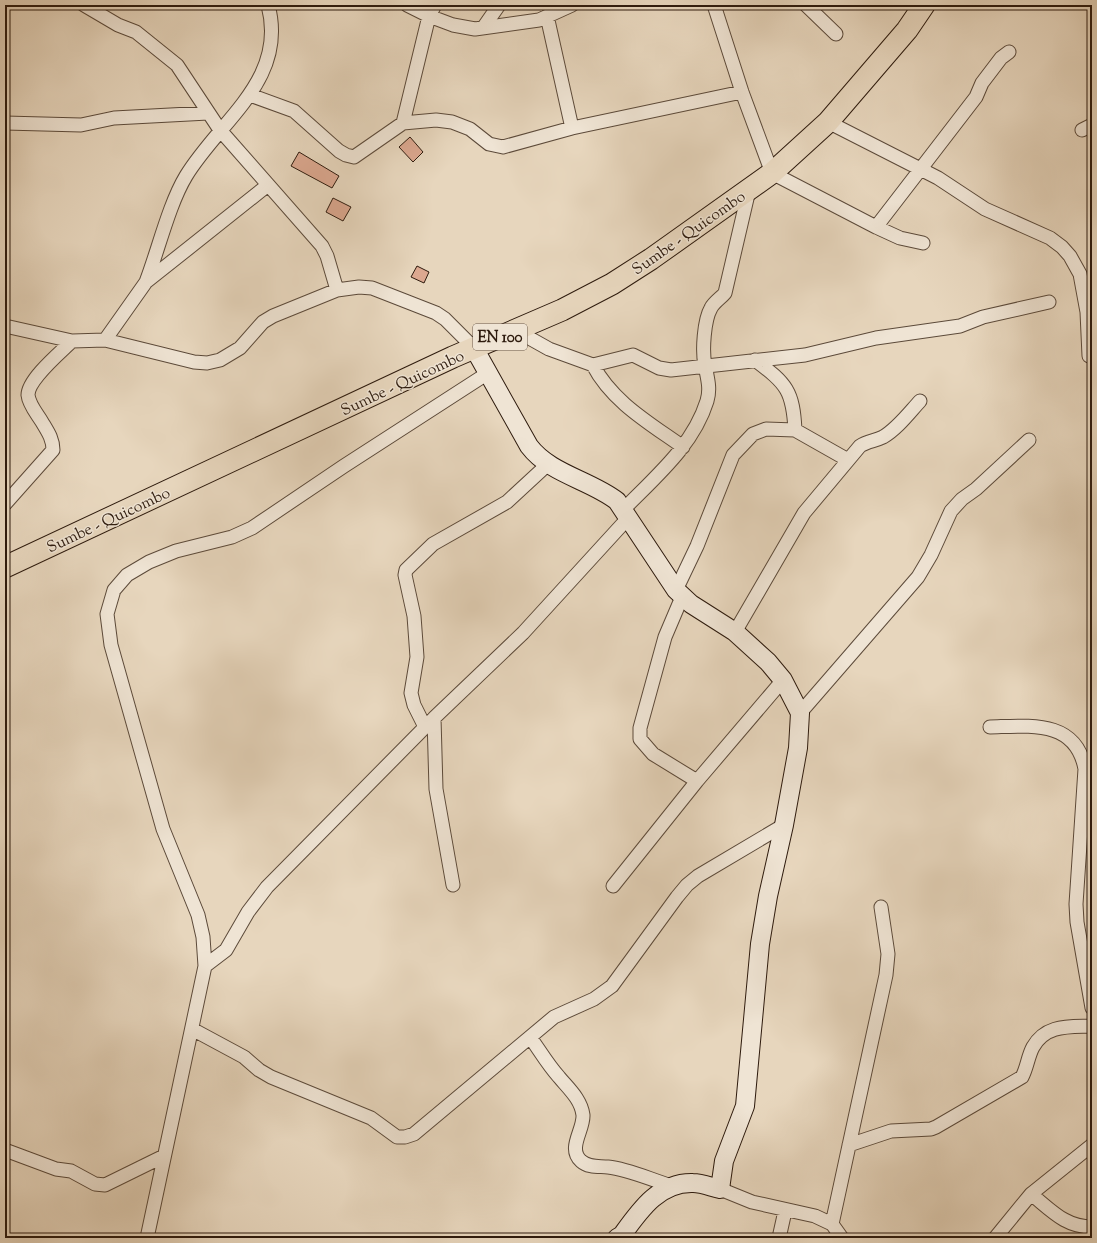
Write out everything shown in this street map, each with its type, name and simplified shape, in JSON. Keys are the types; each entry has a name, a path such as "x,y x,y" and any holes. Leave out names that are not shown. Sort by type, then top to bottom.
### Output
{"main road":[{"name":"Sumbe - Quicombo","path":"5,567 474,348 562,310 612,284 651,259 749,190 772,172 828,122 907,30 924,5"}],"street":[{"path":"84,5 118,25 136,32 177,65 220,130 322,246 327,256 337,290"},
{"path":"106,340 146,282 169,217 186,177 220,130 250,95 263,72 270,48 271,22 268,5"},
{"path":"407,5 432,11 467,28 483,28 529,22 572,5"},
{"path":"483,28 499,5"},
{"path":"714,5 742,92 772,172 876,227 900,238 923,243"},
{"path":"806,5 836,34"},
{"path":"907,30 911,5"},
{"path":"403,122 432,11"},
{"path":"547,16 572,128"},
{"path":"876,227 976,97 982,83 1001,58 1009,52"},
{"path":"250,95 294,111 346,156 354,156 361,153 403,122 436,120 452,122 470,129 489,144 503,147 572,128 742,92"},
{"path":"5,123 81,124 114,118 208,113"},
{"path":"828,122 944,181 985,208 1050,238 1062,247 1070,256 1080,274 1089,312 1089,356"},
{"path":"146,282 268,185"},
{"path":"205,966 226,950 248,912 267,887 430,722 523,633 684,447 692,434 708,400 710,388 705,366 703,347 709,313 713,305 725,293 749,190"},
{"path":"5,326 72,341 106,340 194,362 207,363 230,356 240,348 263,322 273,316 337,290 372,288 436,313 445,319 474,348 529,446 537,457 548,465 604,491 617,501 679,594 735,632 768,662 783,680 800,713 798,748 784,825 768,896 760,944 745,1106 724,1161 720,1189"},
{"path":"515,330 549,349 593,365 633,356 664,369 805,355 876,338 960,326 983,317 1049,302"},
{"path":"5,504 53,450 52,438 31,404 28,396 29,388 34,380 72,341"},
{"path":"755,360 775,375 792,398 795,430"},
{"path":"593,365 600,379 633,412 684,447"},
{"path":"147,1238 205,966 203,937 198,915 163,829 111,645 107,614 114,590 127,575 149,562 176,551 232,537 252,528 344,466 488,373"},
{"path":"735,632 804,512 863,443 877,439 890,432 920,401"},
{"path":"697,781 653,754 640,739 640,728 665,637 679,594 696,546 733,455 753,434 766,429 795,430 848,460"},
{"path":"800,713 918,577 931,555 951,511 962,498 976,489 1029,440"},
{"path":"453,885 436,789 430,722 414,705 411,693 417,657 414,616 405,575 406,570 433,544 507,502 548,465"},
{"path":"613,886 697,781 783,680"},
{"path":"990,726 1032,726 1048,728 1063,734 1075,744 1083,755 1086,769 1077,910 1092,1008"},
{"path":"192,1029 244,1057 258,1070 272,1077 372,1118 397,1136 405,1137 414,1134 554,1017 594,999 612,986 677,897 692,880 784,825"},
{"path":"832,1224 886,975 888,954 881,907"},
{"path":"849,1145 900,1129 931,1129 1022,1077 1033,1048 1042,1036 1054,1028 1092,1026"},
{"path":"530,1037 559,1078 572,1090 582,1111 582,1122 576,1148 576,1155 582,1162 590,1166 619,1169 672,1186"},
{"path":"995,1238 1031,1194 1091,1146"},
{"path":"5,1150 56,1169 71,1171 100,1186 105,1185 164,1156"},
{"path":"617,1238 622,1235 651,1197 672,1186 694,1183 720,1189 752,1202 785,1211 815,1216 832,1224 842,1238"},
{"path":"1031,1194 1067,1223 1080,1227 1092,1227"},
{"path":"779,1238 785,1211"}],"building":[{"path":"410,137 423,152 413,162 399,147"},
{"path":"299,152 339,176 332,188 291,166"},
{"path":"333,198 351,207 343,221 326,212"},
{"path":"417,266 429,272 424,283 411,277"}]}
